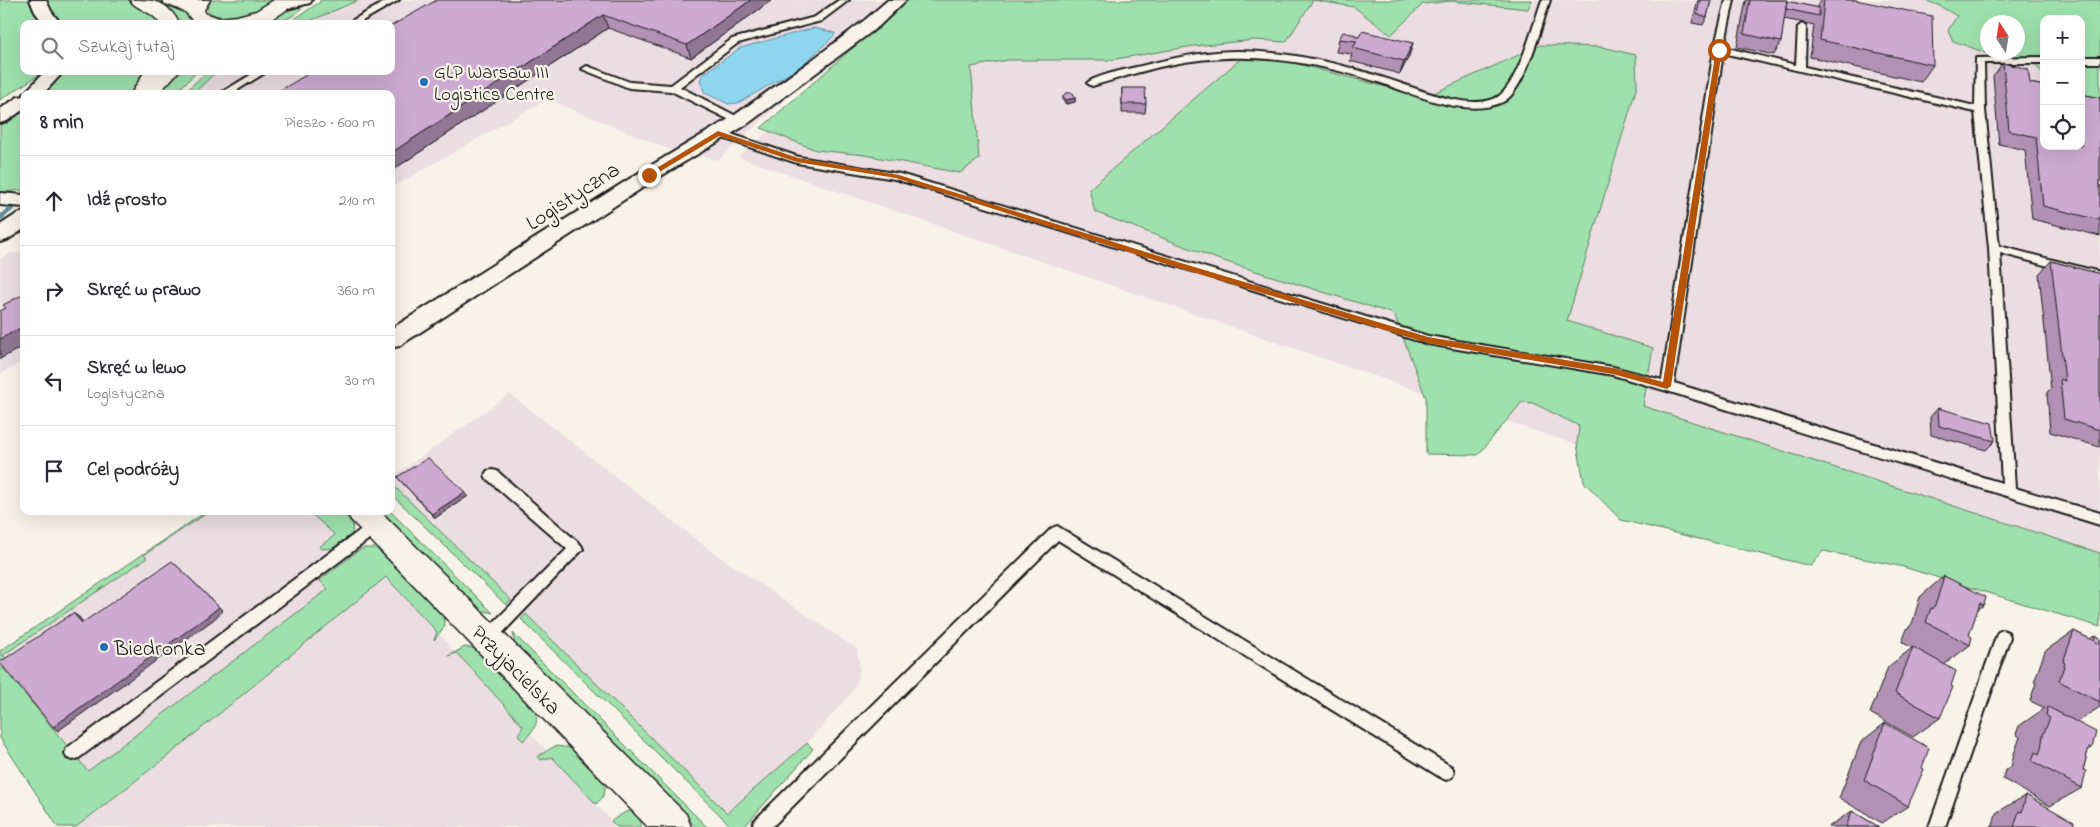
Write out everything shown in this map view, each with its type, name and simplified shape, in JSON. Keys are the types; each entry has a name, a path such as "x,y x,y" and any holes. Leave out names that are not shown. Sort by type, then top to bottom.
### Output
{"main road":[{"path":"140,0 164,14 168,20"},
{"path":"172,0 187,4 206,17 222,20"},
{"path":"249,20 262,16 282,3"},
{"path":"143,90 153,75"},
{"path":"150,90 164,75"},
{"name":"Przyjacielska","path":"369,519 673,827"}],"street":[{"path":"38,0 43,12 50,20"},
{"path":"282,3 304,0"},
{"name":"Logistyczna","path":"395,337 739,121 872,23 898,0"},
{"path":"37,90 51,75"},
{"path":"0,118 20,104"},
{"path":"0,200 20,201"},
{"path":"0,235 20,222"}],"lane":[{"path":"358,20 395,0"},
{"path":"673,88 735,41 818,19 845,0"},
{"path":"1092,83 1130,71 1188,59 1218,54 1247,54 1296,60 1374,78 1467,104 1488,103 1502,98 1520,76 1546,0"},
{"path":"1667,386 1719,50 1730,0"},
{"path":"1800,69 1802,26"},
{"path":"1719,50 1980,110"},
{"path":"2009,491 1994,248 1980,110 1979,60 2040,60"},
{"path":"2085,60 2100,60"},
{"path":"587,69 629,86 673,88 739,121"},
{"path":"231,90 257,75"},
{"path":"718,133 797,160 896,176 1178,265 1428,340 1613,371 1667,386 2100,519"},
{"path":"1994,248 2100,276"},
{"path":"487,639 576,549 492,475"},
{"path":"73,753 369,519"},
{"path":"760,827 1057,532 1446,772"},
{"path":"1937,827 2003,637"}],"shaded area":[{"path":"359,0 894,0 718,160 671,150 547,99 395,186 395,90 197,90 213,75 395,75 395,20 312,20"},
{"path":"921,0 2100,0 2100,613 1526,428 738,157"},
{"path":"20,252 20,363 0,374 0,260 8,254"},
{"path":"510,394 711,551 857,649 860,670 853,691 807,743 727,813 395,487 395,475"},
{"path":"201,515 334,515 374,556 43,805 0,738 0,651"},
{"path":"386,577 617,827 76,827 169,755"}],"green space":[{"path":"0,0 154,0 144,7 159,20 20,20 20,75 39,75 0,100"},
{"path":"154,0 179,4 190,20 173,20 162,5"},
{"path":"211,0 272,0 259,10 243,16 226,17 210,13 207,9"},
{"path":"320,0 359,0 312,20 293,20 320,2"},
{"path":"908,0 1313,0 1286,42 1255,40 1194,46 1110,60 1008,60 971,67 979,159 960,173 865,155 816,150 761,128"},
{"path":"1313,0 1532,0 1528,9 1451,1 1423,4 1391,35 1354,7"},
{"path":"1923,0 2100,0 2100,99 2085,97 2085,15 2040,15 2040,70 2029,57 2025,57 2025,15 1980,15 1980,51 1953,41 1948,30 1957,16 1938,5"},
{"path":"306,2 288,19 256,20 282,9"},
{"path":"1541,45 1602,47 1636,55 1637,86 1567,321 1653,348 1643,406 2100,553 2100,627 1900,566 1823,551 1811,566 1621,520 1584,482 1577,444 1579,426 1533,403 1522,402 1478,455 1426,454 1426,398 1394,314 1220,260 1095,212 1089,189 1244,56 1294,63 1425,97"},
{"path":"59,75 145,75 132,90 45,90"},
{"path":"173,75 194,75 178,90 159,90"},
{"path":"203,75 213,75 197,90 187,90"},
{"path":"20,110 20,190 0,192 0,125"},
{"path":"395,487 511,600 506,605 395,498"},
{"path":"201,515 204,515 144,555 147,558 3,655 9,663 3,668 88,771 328,589 320,581 321,579 364,548 376,548 442,614 445,626 434,640 437,632 386,577 169,755 76,827 58,827 0,738 0,651"},
{"path":"312,515 345,515 353,524 352,534 333,548 322,549 319,547 335,535"},
{"path":"385,515 394,515 493,613 480,610"},
{"path":"526,614 727,813 807,743 813,749 744,827 732,827 521,619"},
{"path":"513,633 707,827 696,827 515,646"},
{"path":"465,647 476,649 534,709 537,719 535,726 523,741 518,735 523,726 457,653 448,656"},
{"path":"555,746 572,748 604,780 604,794 596,804 552,757 541,760 537,757"},
{"path":"627,811 636,813 641,822 641,827 617,827 611,821"}],"water":[{"path":"814,28 835,33 799,68 738,103 729,104 705,93 700,81 702,75 740,48"}],"building":[{"name":"GLP Warsaw III Logistics Centre","path":"437,0 751,0 687,45 603,15 395,150 395,90 281,90 306,75 395,75 395,24"},
{"path":"1700,0 1711,0 1707,17 1697,14"},
{"path":"1750,0 1787,0 1781,42 1744,34"},
{"path":"1824,0 1856,0 1932,16 1933,65 1820,40"},
{"path":"1787,1 1819,8 1819,16 1786,9"},
{"path":"1362,31 1413,43 1404,61 1353,48 1357,41 1339,39 1343,32 1359,37"},
{"path":"2003,63 2028,69 2030,83 2040,85 2040,150 2085,150 2085,95 2100,98 2100,220 2043,206 2036,137 2009,131"},
{"path":"1122,88 1145,88 1146,104 1122,104"},
{"path":"1066,93 1073,93 1075,98 1066,100 1063,96"},
{"path":"2051,261 2100,274 2100,430 2064,419 2060,379 2065,381"},
{"path":"20,296 20,328 0,339 0,311 6,308 3,305"},
{"path":"1938,408 1992,423 1995,441 1939,426"},
{"path":"428,458 465,492 432,514 397,477"},
{"name":"Biedronka","path":"172,561 219,607 53,727 0,662 73,613 82,623"},
{"path":"1944,576 1986,597 1984,605 1980,603 1969,635 1972,637 1970,645 1926,622 1931,608 1933,609 1937,600"},
{"path":"2074,631 2100,644 2100,702 2059,681 2065,663 2063,662"},
{"path":"2094,636 2100,638 2100,644 2095,642"},
{"path":"1913,647 1956,671 1951,686 1953,687 1940,718 1895,693"},
{"path":"2048,707 2096,732 2092,748 2089,747 2083,770 2086,771 2082,788 2032,761 2035,752 2039,754 2041,749 2043,735 2050,718 2046,715"},
{"path":"1885,723 1929,748 1922,768 1924,769 1908,806 1864,780"},
{"path":"2026,795 2074,822 2073,827 2014,827 2019,811 2022,812"},
{"path":"1852,811 1879,827 1846,827"}],"waterway":[{"path":"0,218 12,208"}],"place":[{"name":"GLP Warsaw III Logistics Centre","path":"424,82"},
{"name":"Biedronka","path":"104,647"}],"route":[{"path":"649,175 718,133 797,160 896,176 1178,265 1428,340 1613,371 1667,386 1719,50"}]}
